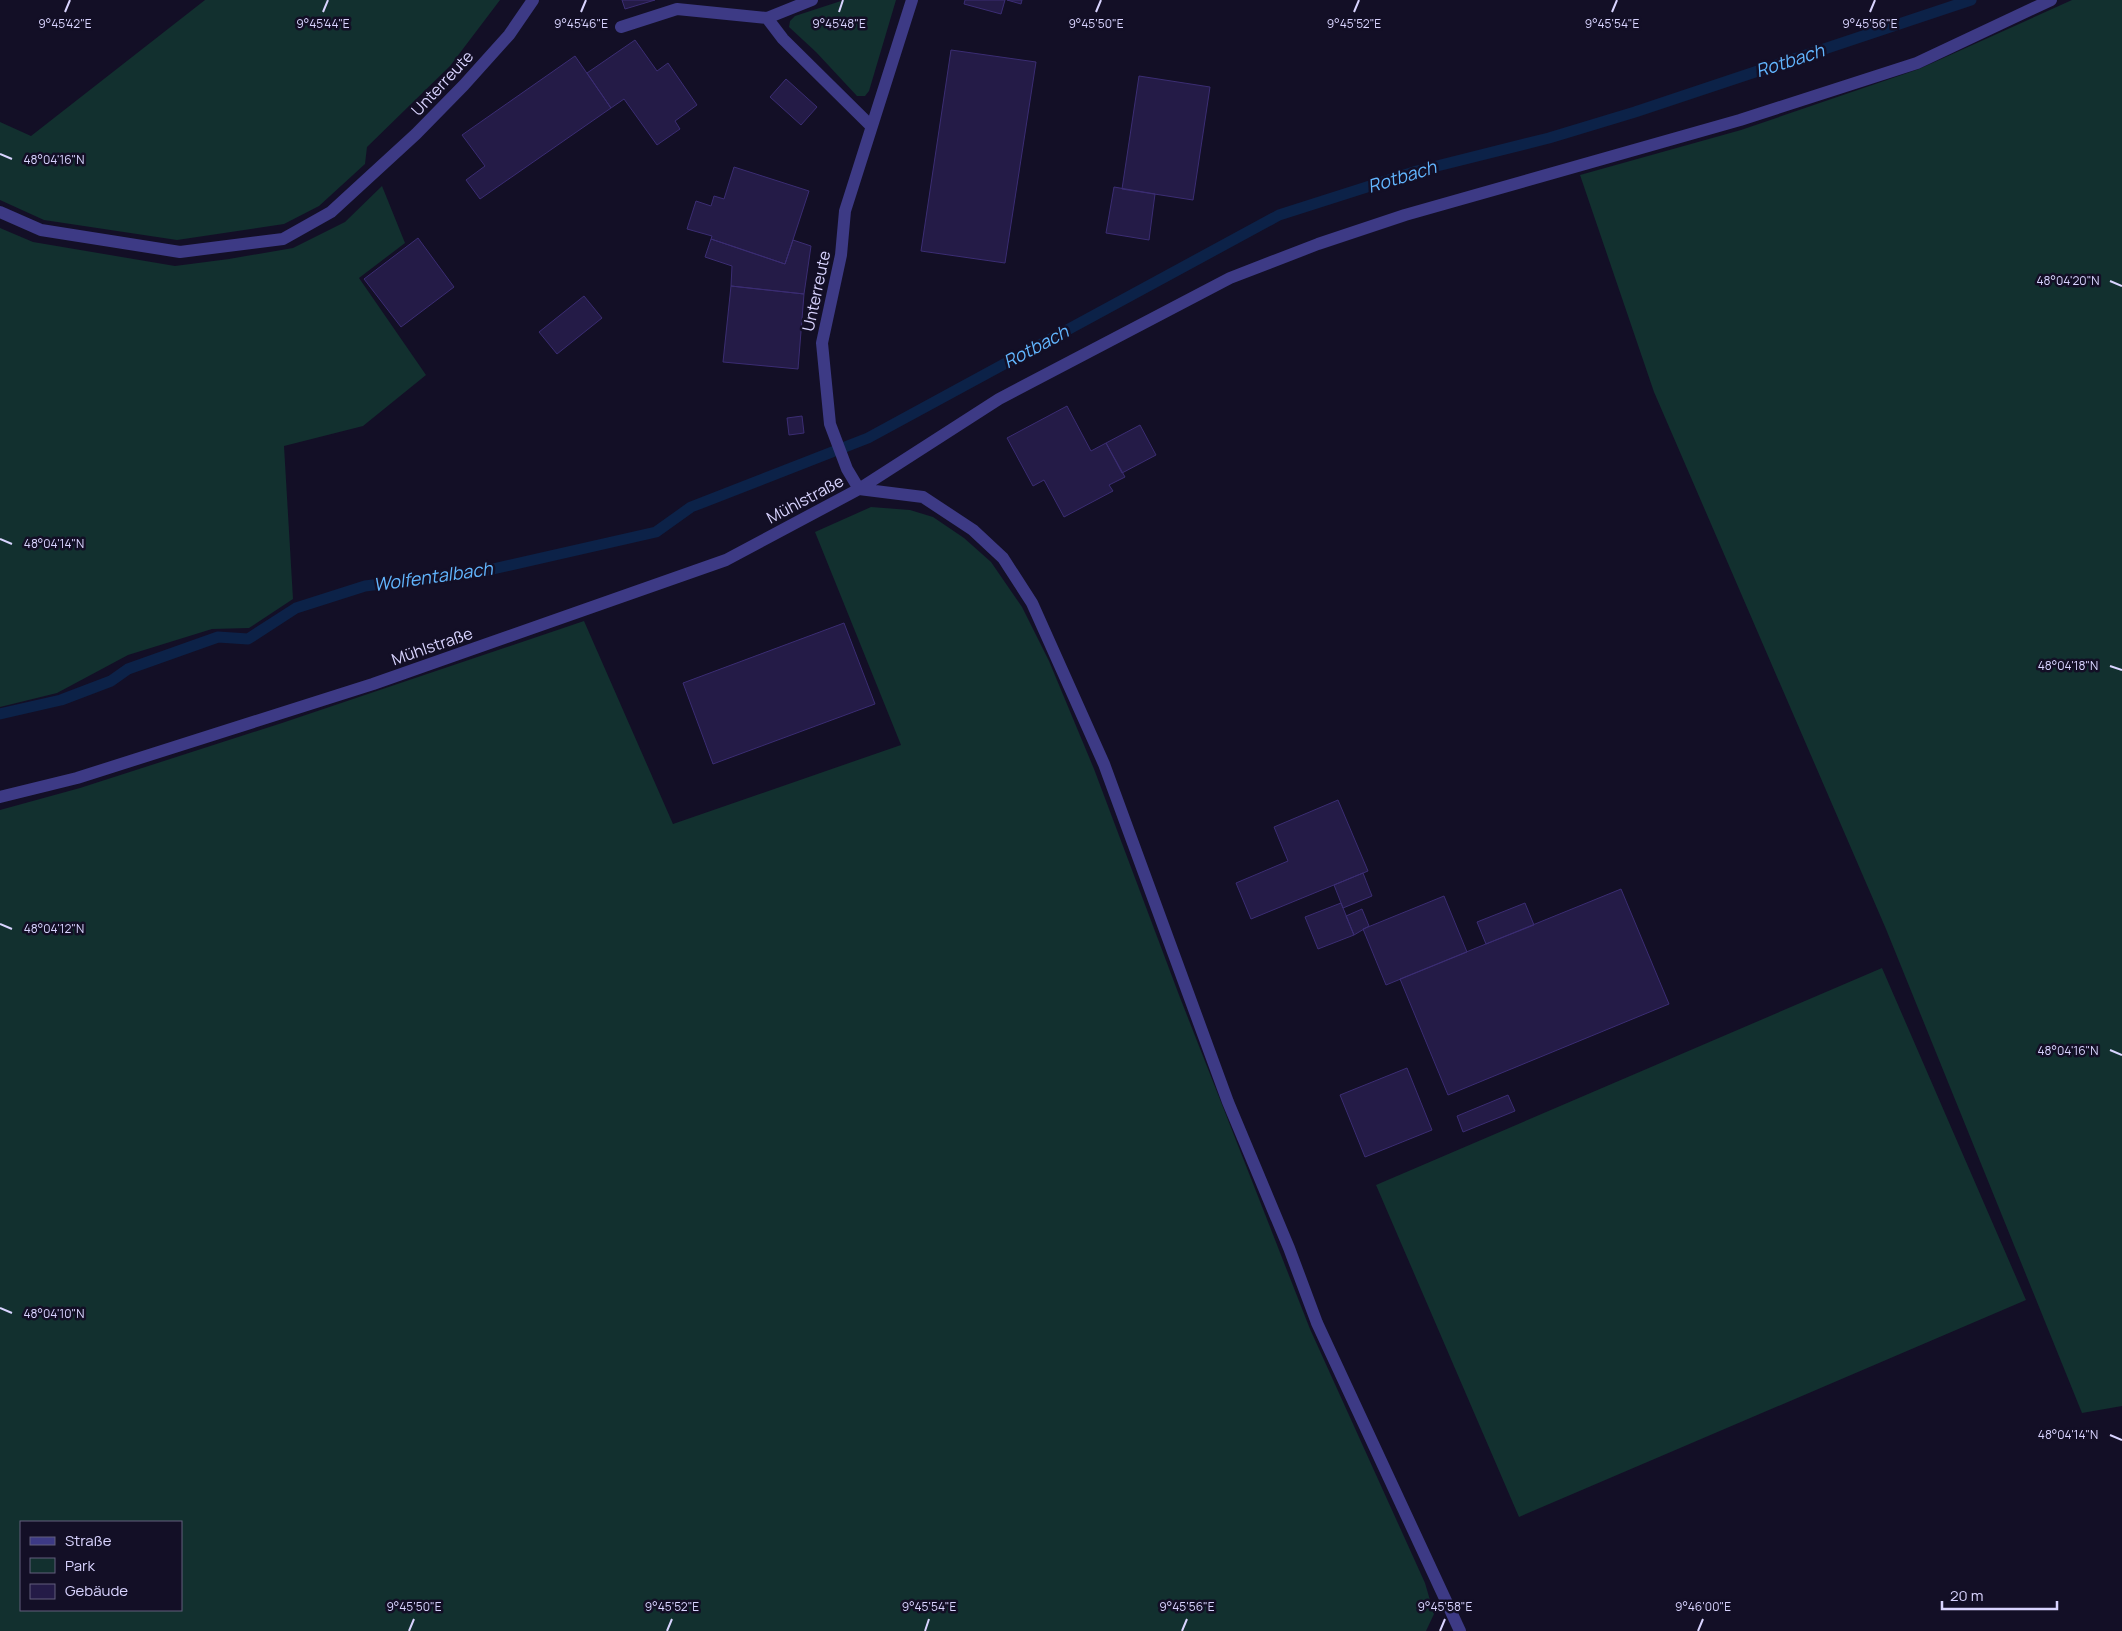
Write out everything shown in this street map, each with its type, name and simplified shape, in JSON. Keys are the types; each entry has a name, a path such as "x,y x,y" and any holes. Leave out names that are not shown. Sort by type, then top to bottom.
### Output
{"street":[{"name":"Unterreute","path":"0,212 40,230 180,252 283,238 332,212 367,180 464,85 509,35 533,0"},
{"path":"621,27 677,9 767,18 812,0"},
{"name":"Unterreute","path":"860,489 847,469 830,424 822,343 841,255 845,211 912,0"},
{"name":"Mühlstraße","path":"0,797 77,778 373,684 726,560 860,489 999,399 1230,278 1318,244 1405,215 1740,120 1917,63 2051,0"},
{"path":"767,18 782,39 871,126"},
{"path":"860,489 923,497 973,530 1002,558 1032,603 1104,764 1228,1102 1318,1323 1460,1631"}],"green space":[{"path":"205,0 500,0 450,66 367,147 365,164 319,206 284,224 177,240 44,220 0,200 0,122 31,136"},
{"path":"844,0 896,0 869,91 865,96 857,96 816,52 789,27 790,21 795,16"},
{"path":"2072,0 2122,0 2122,1406 2082,1413 1886,929 1654,392 1580,175 1741,130 1919,69"},
{"path":"382,186 405,243 359,278 426,375 363,426 284,446 293,599 249,628 212,629 128,655 57,693 0,707 0,228 33,242 175,266 293,248 345,222"},
{"path":"871,507 910,510 933,517 964,538 991,562 1022,607 1049,661 1094,769 1179,995 1310,1329 1425,1583 1434,1614 1426,1631 0,1631 0,810 80,788 282,723 584,621 673,824 901,745 815,532"},
{"path":"1882,968 2026,1300 1519,1517 1376,1185"}],"building":[{"path":"622,0 655,0 625,9"},
{"path":"965,0 1005,0 1001,14 964,4"},
{"path":"1007,0 1022,0 1021,4"},
{"path":"635,40 657,71 668,63 697,105 675,121 680,129 657,145 624,99 611,108 587,73"},
{"path":"951,50 1036,62 1005,263 921,251"},
{"path":"575,56 611,108 480,199 466,180 485,166 462,135"},
{"path":"1139,76 1210,87 1193,200 1122,189"},
{"path":"786,79 817,107 801,125 770,97"},
{"path":"734,167 809,191 785,264 711,239 712,236 687,229 696,201 711,206 714,196 724,199"},
{"path":"1114,187 1155,194 1149,240 1106,233"},
{"path":"418,238 454,287 401,327 364,279"},
{"path":"711,239 785,264 793,240 811,246 804,294 731,286 732,266 705,257"},
{"path":"731,286 804,294 798,369 723,362"},
{"path":"584,296 602,318 557,354 539,332"},
{"path":"1067,406 1091,451 1106,443 1125,477 1109,485 1113,491 1064,517 1044,480 1033,486 1007,438"},
{"path":"802,416 804,433 789,435 787,418"},
{"path":"1140,425 1156,455 1122,473 1106,443"},
{"path":"844,623 875,704 713,764 683,683"},
{"path":"1338,800 1368,871 1251,919 1236,883 1288,861 1274,827"},
{"path":"1363,873 1372,896 1343,908 1334,885"},
{"path":"1621,889 1669,1004 1448,1095 1400,979"},
{"path":"1444,896 1467,952 1386,985 1363,929"},
{"path":"1341,903 1354,935 1318,949 1305,917"},
{"path":"1525,903 1534,925 1486,944 1477,922"},
{"path":"1362,909 1369,926 1354,935 1346,916"},
{"path":"1407,1068 1432,1130 1365,1157 1340,1095"},
{"path":"1508,1095 1515,1111 1463,1132 1457,1116"}],"waterway":[{"name":"Rotbach","path":"0,714 61,700 111,681 128,669 218,637 248,639 296,608 365,586 484,571 656,532 691,507 868,438 1279,215 1417,171 1549,138 1635,112 1971,0"}],"water label":[{"name":"Wolfentalbach","path":"433,577"}]}
